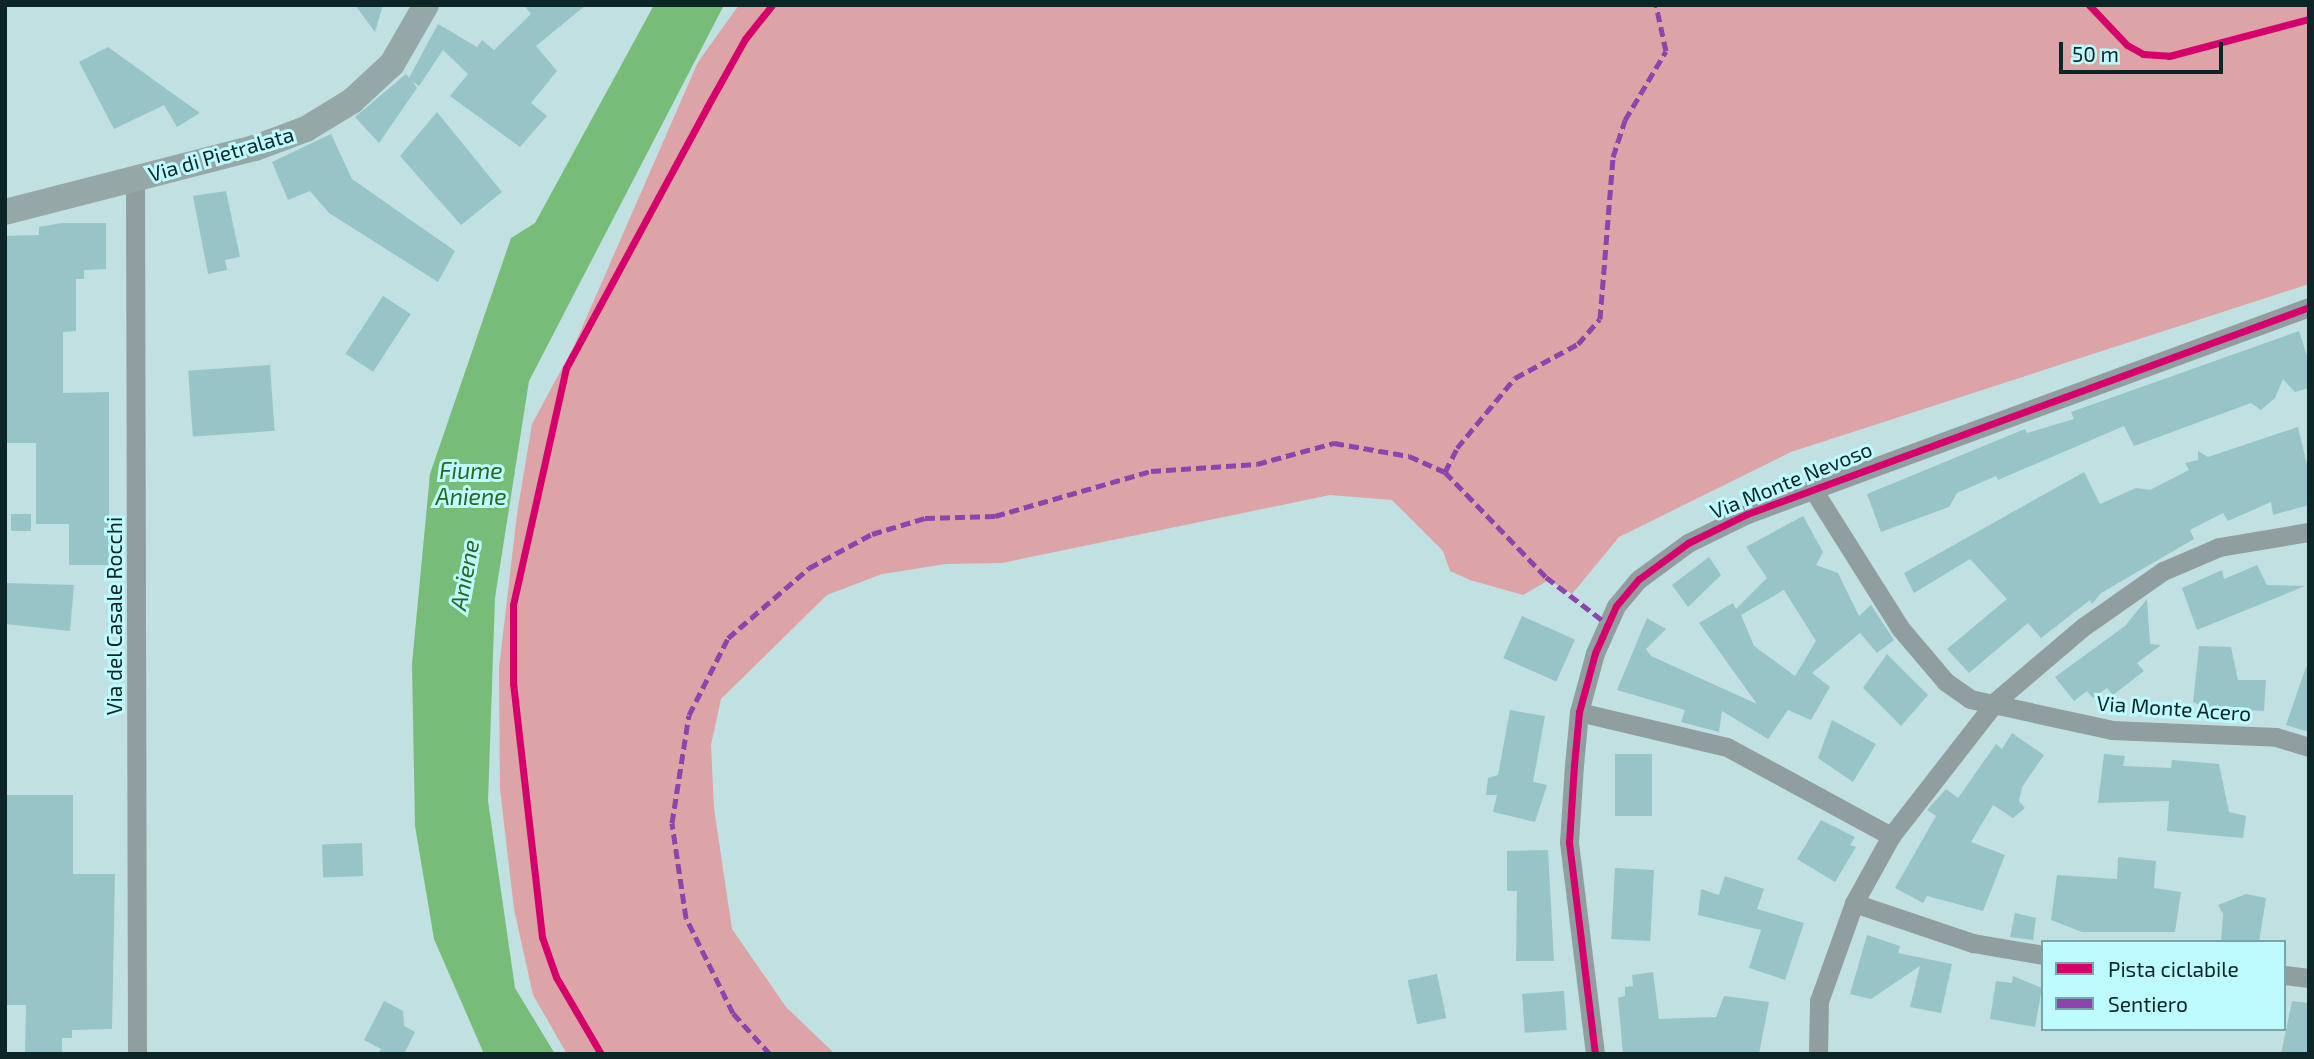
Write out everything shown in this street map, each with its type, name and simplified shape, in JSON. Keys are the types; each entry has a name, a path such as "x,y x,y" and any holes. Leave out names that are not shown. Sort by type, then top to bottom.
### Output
{"street":[{"name":"Via di Pietralata","path":"5,212 279,141 329,117 392,64 426,5"},
{"name":"Via del Casale Rocchi","path":"135,178 137,1054"},
{"name":"Via Monte Nevoso","path":"1595,1054 1569,842 1579,712 1606,624 1639,579 1702,535 1812,488 2309,307"},
{"name":"Via Monte Acero","path":"1812,488 1850,554 1917,649 1955,690 1978,702 1996,701 2112,730 2276,737 2309,747"},
{"path":"1818,1054 1819,1001 1854,903 1891,836 1996,701 2082,627 2163,570 2220,547 2309,532"},
{"path":"1579,712 1727,747 1891,836"},
{"path":"1854,903 1973,943 2041,955"},
{"path":"2286,975 2309,978"}],"shaded area":[{"path":"739,5 2309,5 2309,284 1791,452 1619,537 1572,594 1549,580 1523,595 1470,580 1450,571 1443,551 1392,500 1330,495 1002,563 946,564 882,574 827,595 721,699 711,745 714,808 732,929 786,1007 835,1054 567,1054 533,995 514,909 500,789 499,668 517,514 532,424 574,346 698,62"}],"water":[{"name":"Fiume Aniene","path":"654,5 724,5 529,381 495,598 488,801 515,988 555,1054 484,1054 434,939 415,826 412,664 430,474 511,238 535,223"}],"building":[{"path":"355,5 383,5 375,32"},
{"path":"524,5 586,5 536,46 557,71 531,103 547,116 520,147 450,96 468,74 443,50 419,86 413,82 417,88 379,143 355,117 406,74 409,78 438,24 477,47 482,40 494,50 531,14"},
{"path":"108,47 200,113 177,127 164,105 114,129 79,62"},
{"path":"437,112 502,192 461,225 400,156"},
{"path":"331,134 352,179 455,251 438,282 329,213 310,191 288,200 272,162"},
{"path":"226,191 240,257 225,260 227,270 208,274 193,196"},
{"path":"62,223 106,223 106,269 84,270 84,279 76,279 76,331 63,332 63,393 109,392 109,565 69,565 69,524 36,524 36,443 5,443 5,236 39,235 39,227"},
{"path":"383,296 411,314 373,372 345,354"},
{"path":"2299,331 2309,362 2309,388 2295,392 2283,379 2275,398 2261,410 2251,403 2134,446 2124,426 1998,480 1996,476 1957,493 1949,507 1881,532 1867,494 2025,429 2027,433 2074,419 2071,412"},
{"path":"270,365 275,431 193,437 188,371"},
{"path":"2298,427 2309,473 2309,505 2273,515 2271,502 2228,521 2223,513 2190,530 2194,539 2101,593 2092,604 2090,600 2041,638 2028,623 1969,673 1947,649 2007,599 1970,559 1914,593 1904,573 2084,472 2100,504 2136,488 2150,490 2189,470 2185,463 2198,460 2198,451 2208,457"},
{"path":"11,514 31,514 31,531 11,531"},
{"path":"1803,516 1823,552 1816,565 1838,573 1859,616 1871,605 1894,640 1877,653 1860,633 1812,673 1830,687 1811,720 1788,710 1768,739 1722,711 1719,732 1681,722 1685,710 1617,690 1647,618 1666,629 1646,649 1651,656 1757,704 1699,623 1733,603 1736,609 1767,578 1746,547","holes":["1784,590 1816,641 1795,676 1754,646 1741,615"]},
{"path":"1709,557 1721,575 1688,607 1672,585"},
{"path":"2257,565 2267,585 2305,586 2197,630 2182,588 2222,570 2224,579"},
{"path":"6,583 74,585 70,631 5,624"},
{"path":"2147,599 2150,644 2161,645 2137,663 2144,671 2113,695 2107,688 2093,698 2087,691 2074,701 2055,677 2125,626"},
{"path":"1522,616 1575,640 1556,682 1503,658"},
{"path":"2199,646 2231,647 2238,680 2266,680 2264,711 2208,708 2193,702"},
{"path":"1887,654 1928,695 1901,726 1863,688"},
{"path":"2306,667 2309,668 2309,732 2286,725"},
{"path":"1510,710 1545,716 1533,782 1547,785 1535,822 1493,812 1497,795 1486,795 1488,778 1498,775"},
{"path":"1832,720 1876,744 1853,782 1818,758"},
{"path":"2012,733 2044,755 2022,787 2019,801 2025,808 2013,818 1993,805 1971,842 2005,855 1983,911 1927,896 1923,903 1895,888 1936,816 1927,810 1946,789 1958,798 1996,744 2002,749"},
{"path":"1615,754 1652,754 1652,816 1615,816"},
{"path":"2104,754 2125,756 2123,766 2171,768 2172,760 2219,764 2229,812 2246,816 2243,838 2167,831 2169,801 2098,803"},
{"path":"5,795 73,795 73,874 115,874 112,1029 72,1030 72,1038 62,1038 62,1054 25,1054 26,1005 5,1005"},
{"path":"1821,820 1855,837 1850,845 1856,847 1835,882 1797,859"},
{"path":"362,843 363,876 323,877 322,844"},
{"path":"1548,850 1554,961 1516,961 1517,891 1507,891 1507,851"},
{"path":"2118,857 2156,861 2154,888 2181,892 2175,932 2082,932 2051,920 2057,875 2117,879"},
{"path":"1615,868 1654,870 1650,941 1611,939"},
{"path":"1725,876 1764,889 1757,909 1804,923 1785,980 1749,968 1761,930 1698,915 1701,889 1719,895"},
{"path":"2246,894 2266,898 2259,940 2221,940 2223,914 2218,905"},
{"path":"2015,913 2036,918 2033,940 2010,937"},
{"path":"1867,935 1900,946 1898,953 1952,964 1941,1013 1910,1007 1920,966 1871,999 1850,994"},
{"path":"1653,972 1659,1019 1716,1017 1724,996 1769,1002 1759,1054 1623,1054 1618,998 1625,996 1625,987 1633,986 1632,975"},
{"path":"1437,974 1446,1018 1417,1024 1408,980"},
{"path":"2013,976 2041,988 2035,1027 1990,1019 1996,981 2012,983"},
{"path":"1564,991 1567,1030 1525,1033 1522,994"},
{"path":"384,1001 403,1011 404,1026 415,1032 404,1054 378,1054 381,1049 364,1040"},
{"path":"2292,1001 2309,1003 2309,1054 2281,1054"}],"marked path":[{"path":"1445,472 1457,448 1515,378 1578,344 1600,319 1613,157 1625,120 1666,51 1656,5"},
{"path":"770,1054 733,1013 686,918 672,823 689,715 728,638 809,568 872,534 925,518 995,516 1151,471 1257,464 1334,443 1409,456 1445,472 1546,577 1606,623"}],"cycle path":[{"path":"601,1054 556,977 542,937 513,684 513,605 566,368 745,39 772,5"},
{"path":"2089,5 2127,45 2143,54 2169,56 2309,19"},
{"path":"1595,1054 1569,842 1574,765 1579,712 1595,653 1616,606 1639,579 1688,543 1747,514 2309,307"}],"water label":[{"name":"Aniene","path":"464,575"}]}
